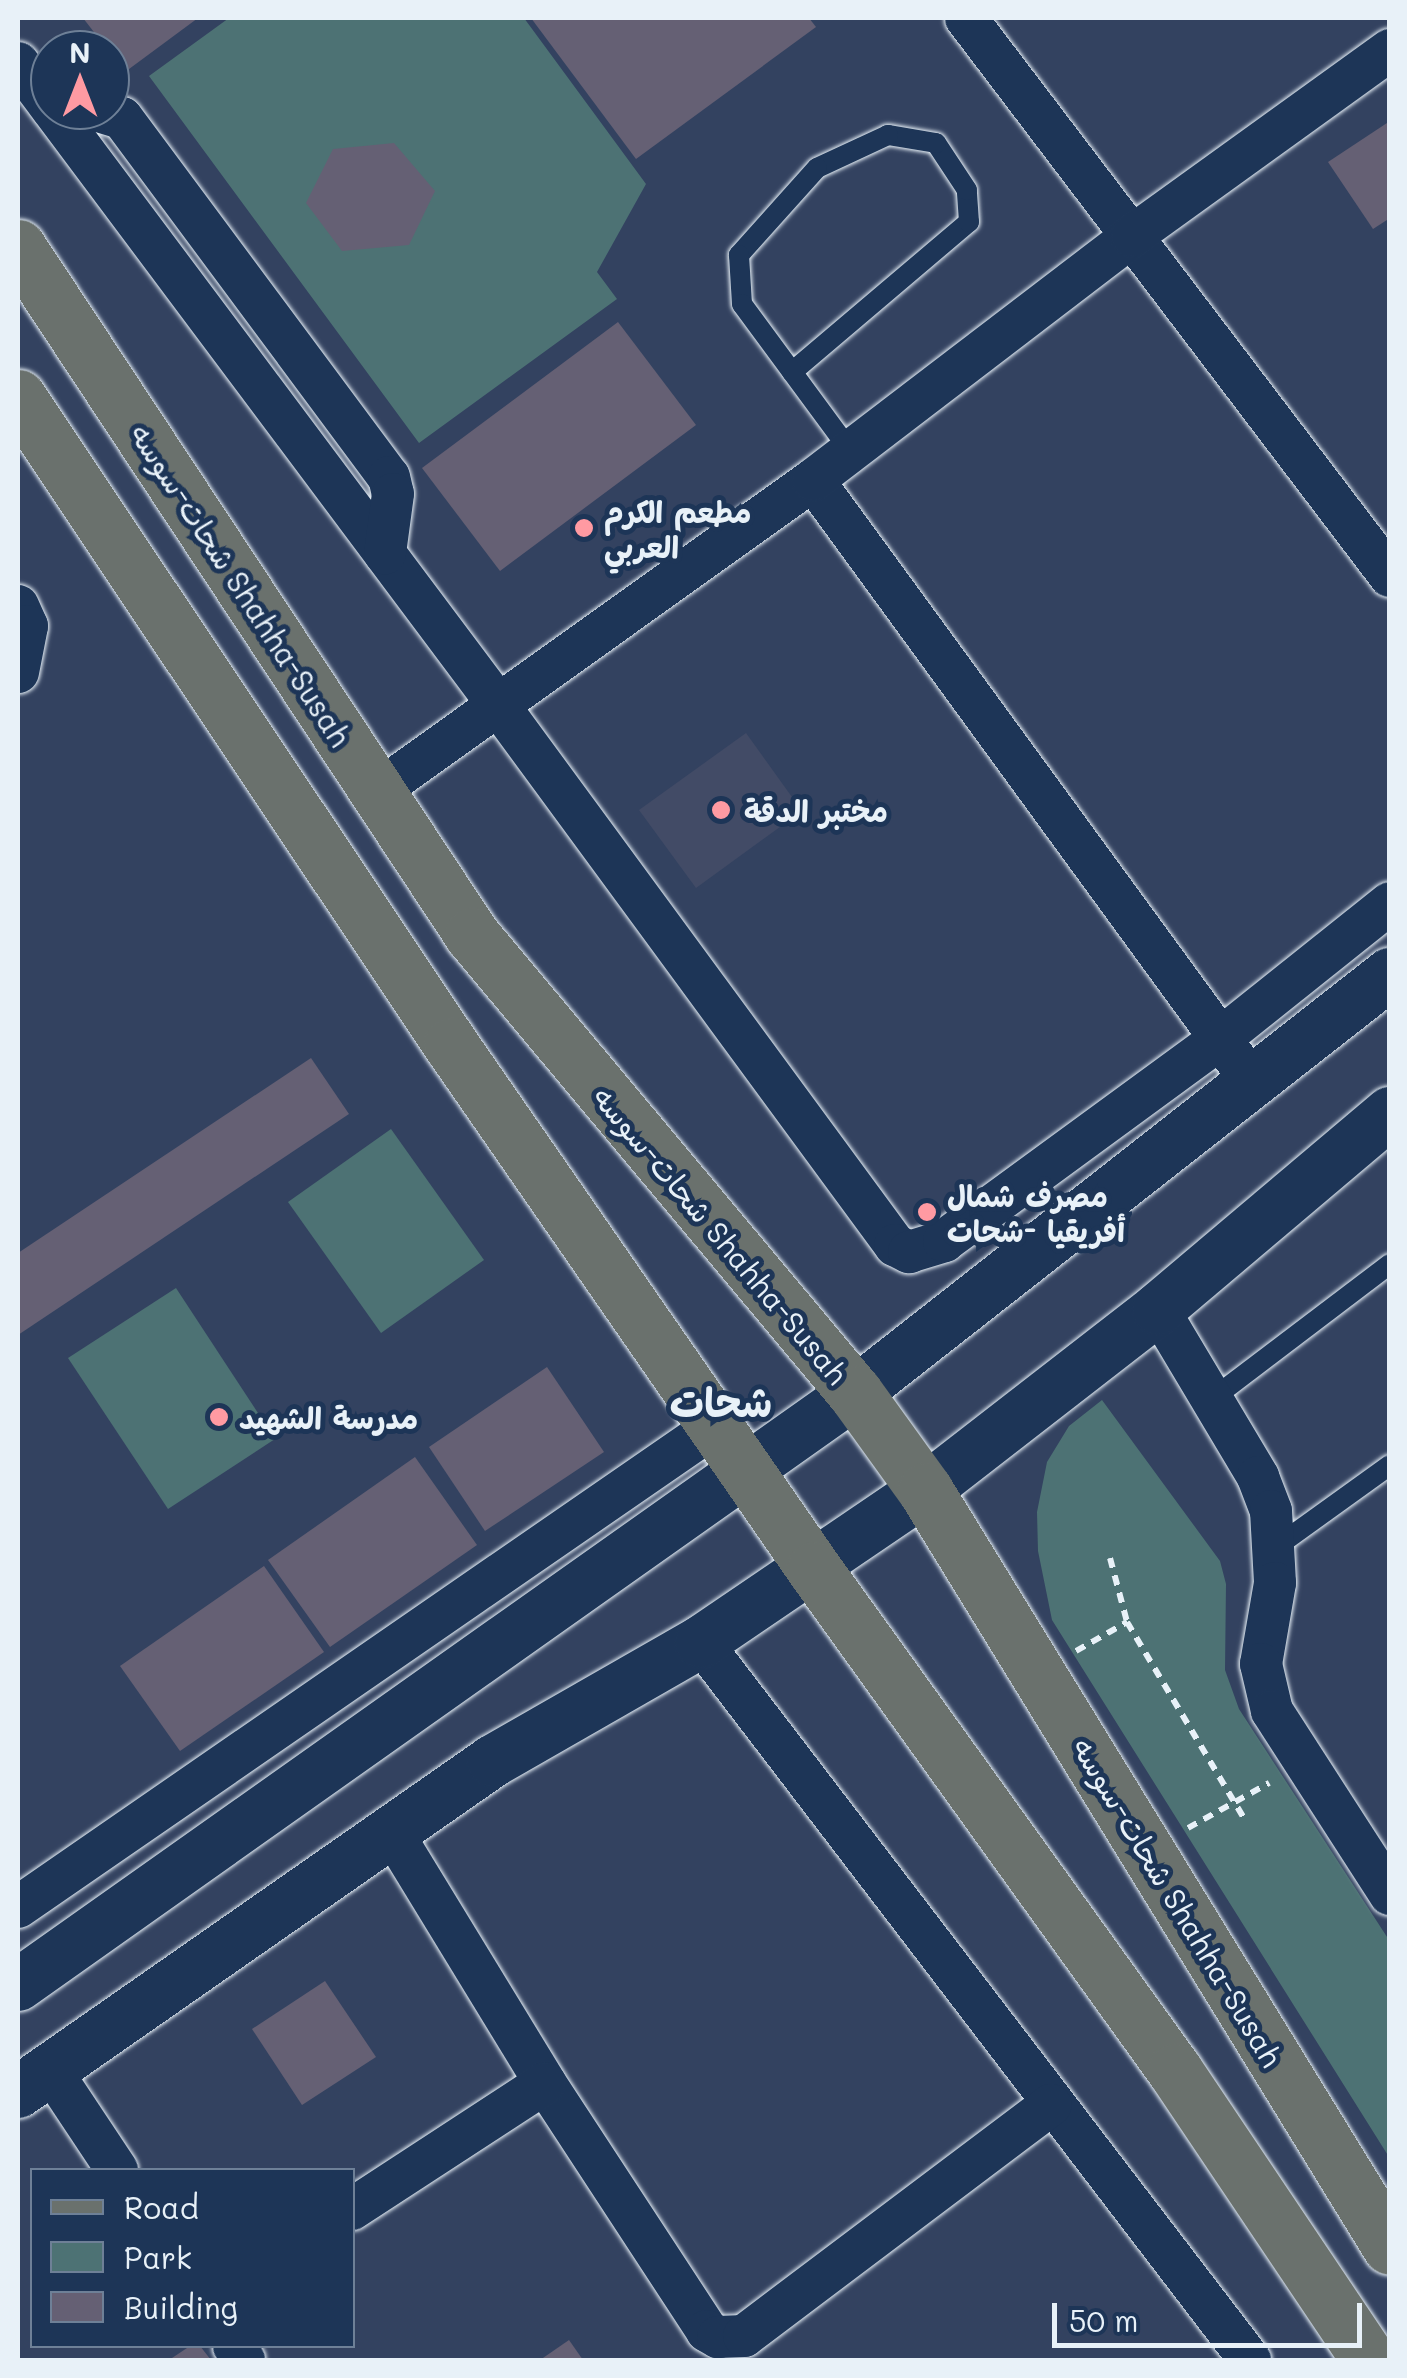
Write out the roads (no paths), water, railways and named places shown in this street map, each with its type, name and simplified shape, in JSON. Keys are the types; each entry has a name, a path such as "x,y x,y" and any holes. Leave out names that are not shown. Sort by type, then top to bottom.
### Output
{"main road":[{"name":"شحات-سوسه Shahha-Susah","path":"18,247 483,950 854,1393 925,1490 1147,1850 1246,2019 1390,2247"},
{"path":"18,396 306,831 730,1448 1163,2055 1369,2360"}],"street":[{"path":"966,18 1390,576"},
{"path":"375,792 814,480 1132,236 1390,50"},
{"path":"130,129 389,478 393,494 385,554"},
{"path":"67,130 499,706 895,1246 909,1252 944,1241 1221,1038 1390,903"},
{"path":"814,480 1252,1082"},
{"path":"18,606 27,626 18,672"},
{"path":"18,1907 730,1448 854,1393 1390,974"},
{"path":"115,2168 34,2080 493,1762 701,1642 814,1569 925,1490 1158,1308 1390,1113"},
{"path":"1158,1308 1258,1477 1276,1547 1275,1583 1262,1642 1264,1688 1272,1711 1390,1894"},
{"path":"18,1985 730,1448"},
{"path":"701,1642 1051,2105 1250,2360"},
{"path":"392,1832 545,2083 707,2331 730,2338 744,2336 1051,2105"},
{"path":"355,2207 545,2083"}],"lane":[{"path":"792,372 968,222 968,190 936,143 888,135 817,168 740,256 742,304 792,372 851,452"},
{"path":"1212,1399 1390,1264"},
{"path":"1276,1547 1390,1465"}],"place":[{"name":"مطعم الكرم العربي","path":"584,528"},
{"name":"مختبر الدقة","path":"721,810"},
{"name":"مصرف شمال أفريقيا -شحات","path":"927,1212"},
{"name":"مدرسة الشهيد","path":"219,1417"}],"district":[{"name":"شحات","path":"721,1401"}]}
